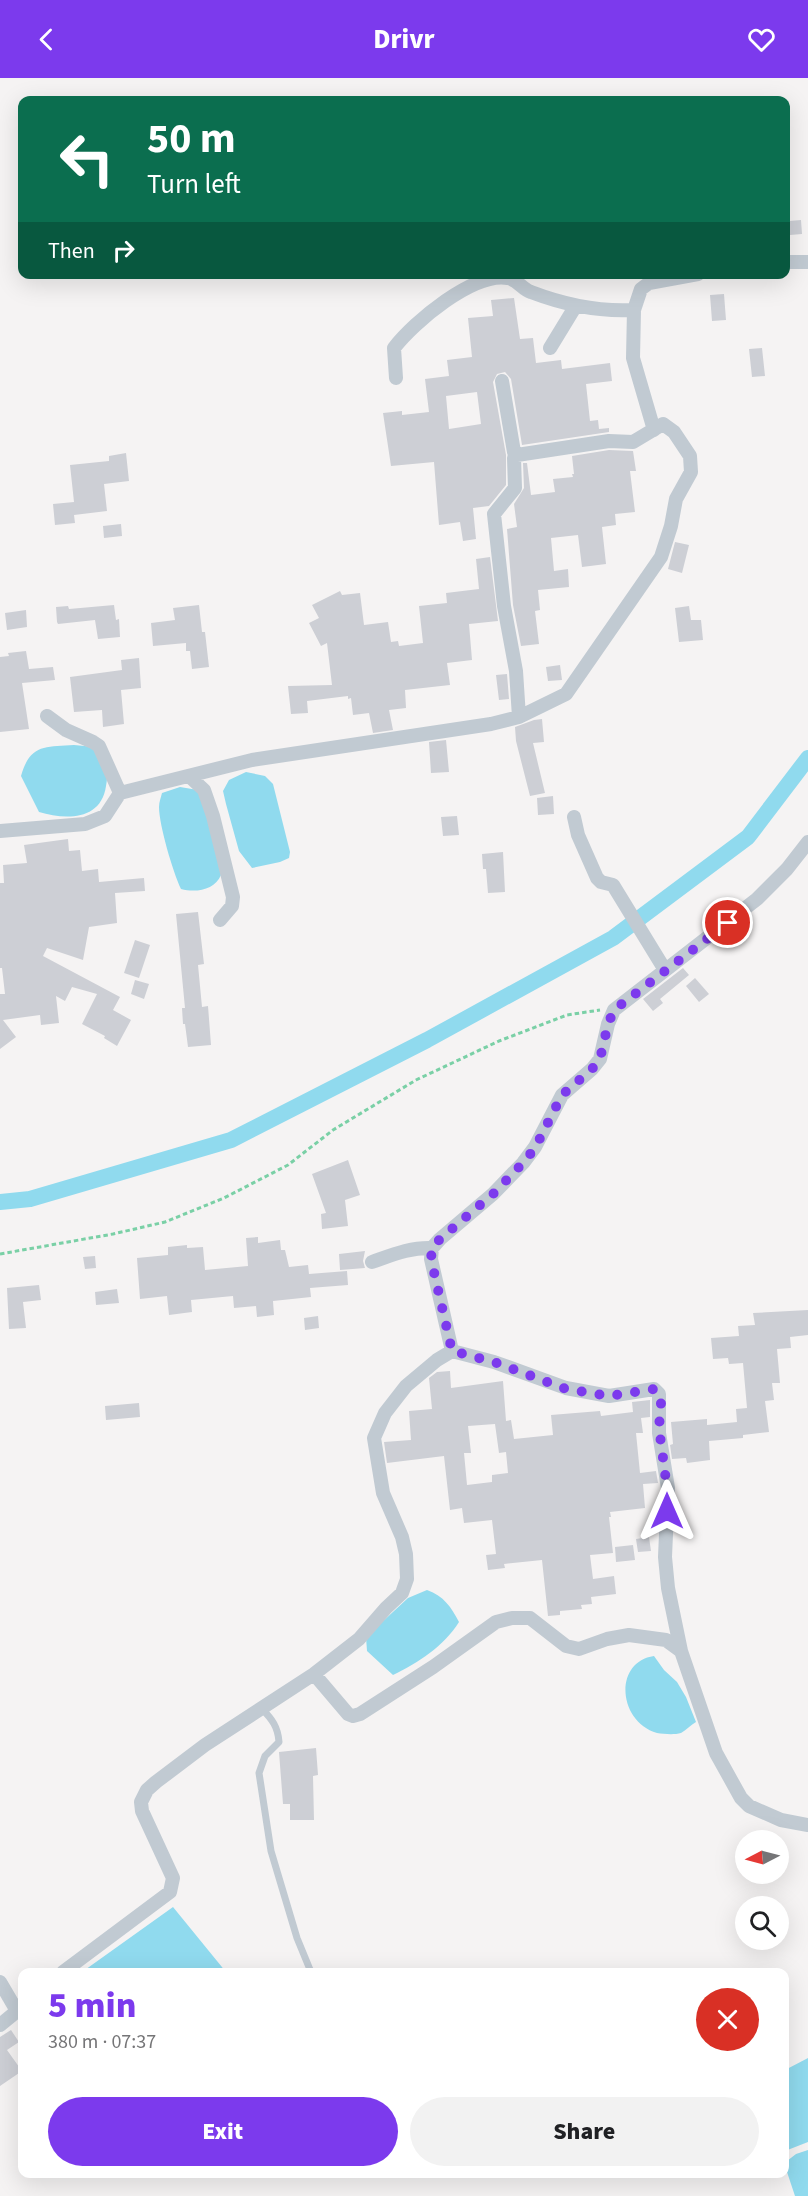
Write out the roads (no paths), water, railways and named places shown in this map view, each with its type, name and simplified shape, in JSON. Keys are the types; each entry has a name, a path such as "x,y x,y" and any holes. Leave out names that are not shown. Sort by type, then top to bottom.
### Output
{"street":[{"path":"790,262 808,262"},
{"path":"396,378 394,348 400,340 432,309 468,287 496,279"},
{"path":"512,279 525,290 575,307 608,311 634,310"},
{"path":"654,430 633,358 634,310 641,289 649,283 671,279"},
{"path":"550,348 575,307"},
{"path":"502,381 514,452 517,455"},
{"path":"0,831 85,824 105,816 120,793 252,760 430,734 519,717 566,694 661,557 671,526 676,499 691,471 690,456 670,427 663,424 633,442 609,441 517,455"},
{"path":"517,455 514,461 515,488 494,514 504,606 516,671 519,717"},
{"path":"47,716 66,730 99,746 120,793"},
{"path":"189,776 204,790 213,816 233,897 232,906 220,920"},
{"path":"574,817 578,835 597,878 601,882 613,885 663,967"},
{"path":"452,1351 431,1259 432,1248 493,1194 535,1148 562,1095 600,1059 608,1024 614,1010 663,967 757,899 787,869 808,842"},
{"path":"372,1262 396,1253 432,1248"},
{"path":"68,1968 170,1892 173,1878 142,1811 141,1802 147,1790 205,1745 314,1674 359,1639 402,1593 407,1579 406,1554 402,1537 383,1493 374,1438 385,1413 406,1386 437,1360 452,1351 494,1362 566,1389 609,1396 654,1389 659,1394 661,1401 659,1433 668,1488 665,1557 668,1588 681,1651 716,1753 741,1798 748,1806 781,1820 808,1825"},
{"path":"314,1674 348,1714 353,1716 360,1714 433,1667 496,1622 512,1618 530,1618 566,1646 579,1649 607,1639 629,1635 666,1640 681,1651"},
{"path":"0,1982 18,2006"},
{"path":"0,2025 18,2011"}],"lane":[{"path":"262,1709 278,1729 279,1742 265,1756 258,1773 271,1851 297,1938 309,1968"}],"water":[{"path":"74,745 95,747 103,760 107,774 103,797 97,806 80,815 70,817 39,812 21,776 29,758 40,749"},
{"path":"246,772 265,776 273,784 290,852 289,858 280,862 252,868 239,851 223,791 229,780"},
{"path":"180,787 198,790 205,808 221,875 210,887 193,891 181,889 164,836 159,807 162,793"},
{"path":"427,1590 438,1595 446,1603 459,1622 446,1639 430,1653 393,1675 367,1651 366,1637 408,1598"},
{"path":"654,1656 677,1682 696,1722 681,1733 657,1733 644,1727 634,1717 628,1705 627,1680 632,1669 641,1661"},
{"path":"173,1907 223,1968 88,1968"},
{"path":"808,2058 808,2142 789,2149 789,2068"},
{"path":"808,2150 808,2196 795,2196 789,2178 789,2159"}],"waterway":[{"path":"0,1202 30,1199 231,1140 427,1040 613,938 748,837 808,758"}]}
